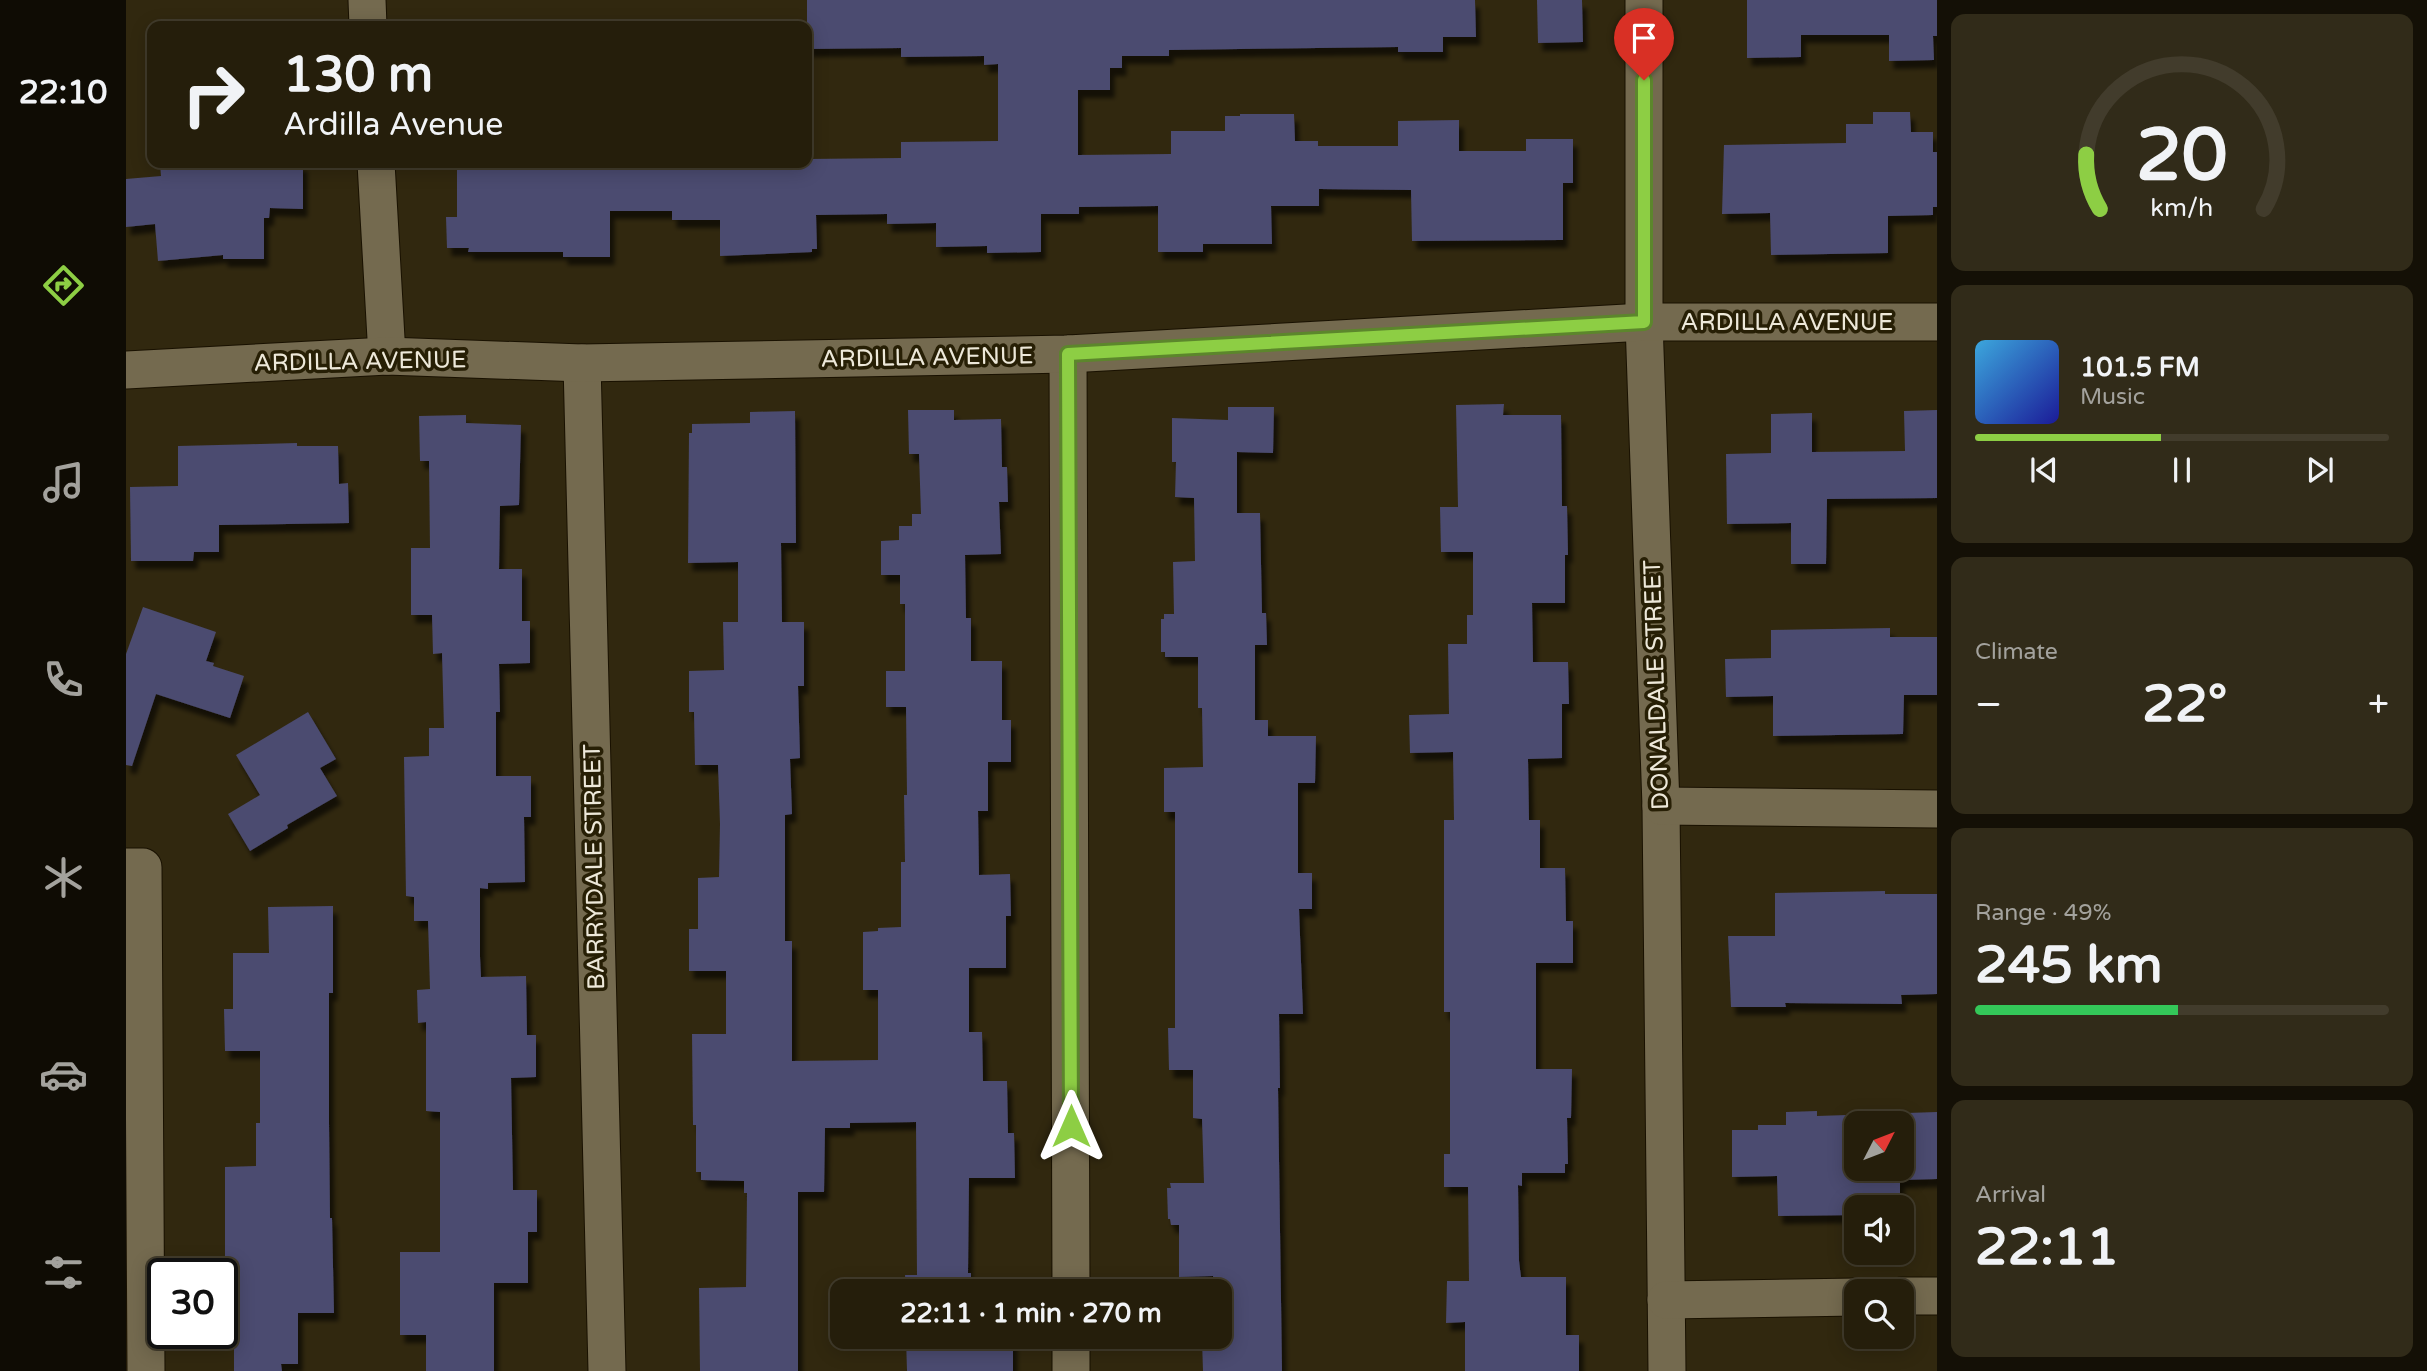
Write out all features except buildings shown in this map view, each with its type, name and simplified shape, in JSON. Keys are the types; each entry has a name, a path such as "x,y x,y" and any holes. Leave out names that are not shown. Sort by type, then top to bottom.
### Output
{"street":[{"path":"367,0 368,21"},
{"name":"DONALDALE STREET","path":"1643,0 1644,322 1661,806 1667,1371"},
{"path":"376,168 387,356"},
{"name":"ARDILLA AVENUE","path":"126,370 387,356 582,363 1068,354 1644,322 1937,322"},
{"path":"1068,354 1071,1279"},
{"name":"BARRYDALE STREET","path":"582,363 607,1371"},
{"path":"1661,806 1937,809"},
{"path":"135,867 146,1371"},
{"path":"1914,1296 1937,1296"},
{"path":"1666,1300 1844,1297"},
{"path":"1071,1349 1071,1371"}],"route":[{"path":"1071,1126 1068,354 1644,322 1644,80"}]}
